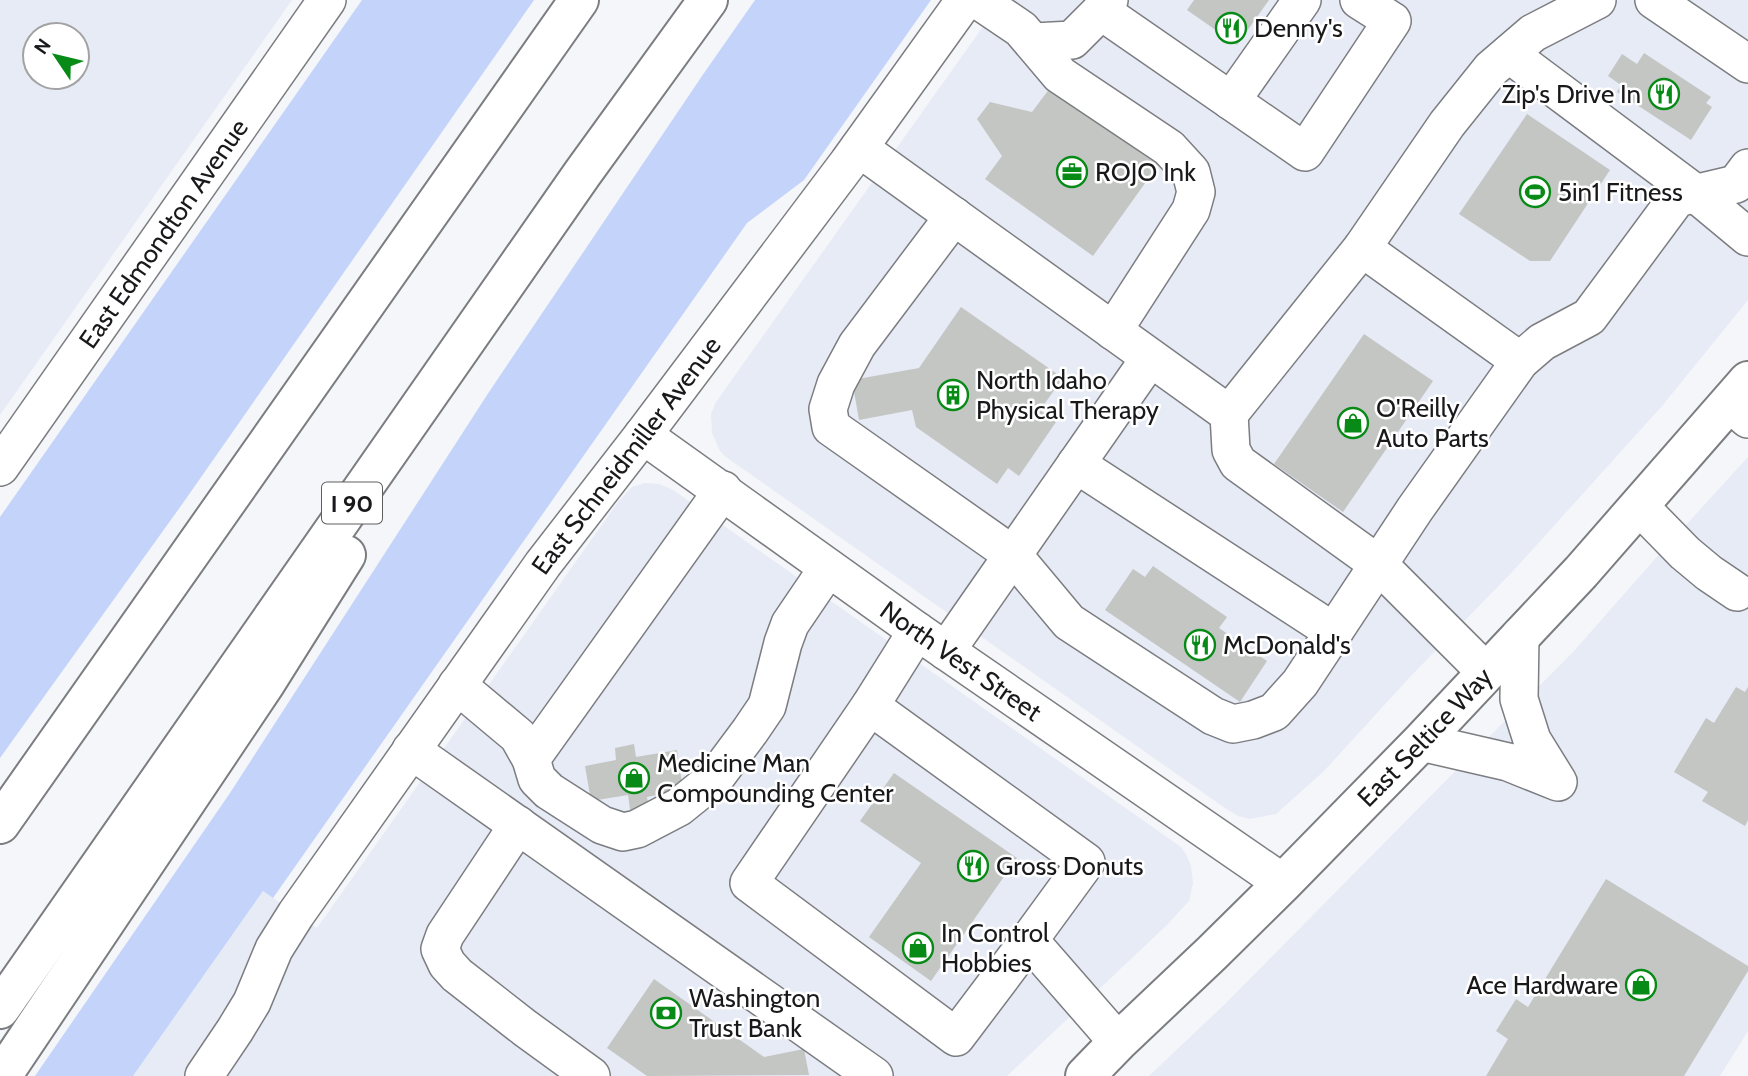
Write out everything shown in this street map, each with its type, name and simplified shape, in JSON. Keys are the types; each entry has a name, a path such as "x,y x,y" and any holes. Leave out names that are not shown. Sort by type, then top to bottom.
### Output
{"main road":[{"path":"0,824 579,0"},
{"name":"I 90","path":"0,1009 582,173 708,0"},
{"path":"2,1076 265,684 582,173"},
{"name":"East Seltice Way","path":"1085,1076 1283,883 1421,742 1742,401"},
{"path":"0,813 57,743"}],"street":[{"name":"East Schneidmiller Avenue","path":"204,1076 252,1002 274,949 296,914 542,564 643,435 859,148 965,0"},
{"path":"978,0 1021,29 1060,75 1169,148 1191,173 1196,192 1191,210 1113,331"},
{"path":"1231,101 1302,0"},
{"path":"1034,43 1072,40 1105,5 1231,101 1305,152 1392,21 1359,0"},
{"path":"1486,672 1378,564 1238,463 1231,450 1229,414 1362,248 1447,124 1491,69 1533,33 1597,0"},
{"path":"1654,0 1748,64"},
{"name":"East Edmondton Avenue","path":"0,467 320,3"},
{"path":"1509,54 1695,193 1748,237"},
{"path":"859,148 1229,414"},
{"path":"954,216 857,345 836,384 828,409 831,427 1013,555 1069,622 1213,716 1233,723 1253,720 1274,712 1300,683 1423,497 1520,361 1542,342 1589,317 1677,198 1736,184 1748,168"},
{"path":"1362,248 1520,361"},
{"path":"870,706 1086,862 956,1037 749,883 870,706 1013,555 1150,358"},
{"name":"North Vest Street","path":"643,435 931,641 1283,883"},
{"path":"1076,464 1334,632"},
{"path":"531,759 723,491"},
{"path":"1640,507 1685,553 1737,592"},
{"path":"457,685 518,736 531,759 537,779 549,792 602,825 623,832 637,829 679,807 715,778 767,706 790,624 828,568"},
{"path":"1421,742 1508,762 1558,782 1532,740 1520,699 1520,636"},
{"path":"411,750 873,1076"},
{"path":"518,825 445,934 440,949 447,964 457,975 591,1076"},
{"path":"1029,940 1118,1042"}],"shaded area":[{"path":"0,0 292,0 0,415"},
{"path":"362,0 534,0 183,503 0,758 0,517"},
{"path":"755,0 931,0 804,180 747,223 273,898 263,891 133,1076 35,1076 230,793 489,392"},
{"path":"1002,0 1748,0 1748,300 1662,406 1514,570 1409,678 1324,771 1276,814 1250,819 1225,808 726,457 720,451 712,433 711,414 716,402"},
{"path":"1748,457 1748,1031 1720,1076 1149,1076 1225,1004 1574,651"},
{"path":"645,483 659,484 673,490 1181,847 1191,866 1193,883 1189,901 1007,1076 133,1076 263,891 317,928 618,502 632,487"}],"building":[{"name":"Denny's","path":"1194,0 1269,0 1237,45 1187,10"},
{"name":"Zip's Drive In","path":"1644,53 1711,97 1706,103 1712,107 1691,140 1617,92 1621,85 1608,76 1622,54 1637,64"},
{"name":"ROJO Ink","path":"1050,88 1158,165 1093,256 985,179 1002,156 977,119 990,102 1032,112"},
{"name":"5in1 Fitness","path":"1527,114 1610,170 1550,261 1530,261 1459,214"},
{"name":"North Idaho Physical Therapy","path":"961,307 1063,378 1040,410 1056,422 1019,476 1008,468 997,484 916,427 912,410 859,420 852,380 919,368"},
{"name":"O'Reilly Auto Parts","path":"1364,334 1433,381 1343,512 1274,464"},
{"name":"McDonald's","path":"1153,566 1227,617 1219,628 1267,661 1240,702 1105,610 1133,569 1145,577"},
{"path":"1736,687 1745,692 1748,687 1748,820 1745,826 1702,801 1708,792 1674,772 1706,718 1714,723"},
{"name":"Medicine Man Compounding Center","path":"634,744 636,757 677,750 683,790 647,797 650,814 631,817 628,795 591,801 585,766 616,760 615,748"},
{"path":"894,773 1017,858 931,981 869,937 921,863 860,821"},
{"name":"Ace Hardware","path":"1606,879 1748,966 1748,971 1684,1076 1486,1076 1508,1039 1496,1031 1516,999 1528,1007"},
{"name":"Washington Trust Bank","path":"654,979 764,1057 804,1049 809,1075 647,1076 607,1048"}],"place":[{"name":"Denny's","path":"1231,28"},
{"name":"Zip's Drive In","path":"1664,94"},
{"name":"ROJO Ink","path":"1072,172"},
{"name":"5in1 Fitness","path":"1535,192"},
{"name":"North Idaho Physical Therapy","path":"953,395"},
{"name":"O'Reilly Auto Parts","path":"1353,423"},
{"name":"McDonald's","path":"1200,645"},
{"name":"Medicine Man Compounding Center","path":"634,778"},
{"name":"Gross Donuts","path":"973,866"},
{"name":"In Control Hobbies","path":"918,948"},
{"name":"Ace Hardware","path":"1641,985"},
{"name":"Washington Trust Bank","path":"666,1013"}]}
